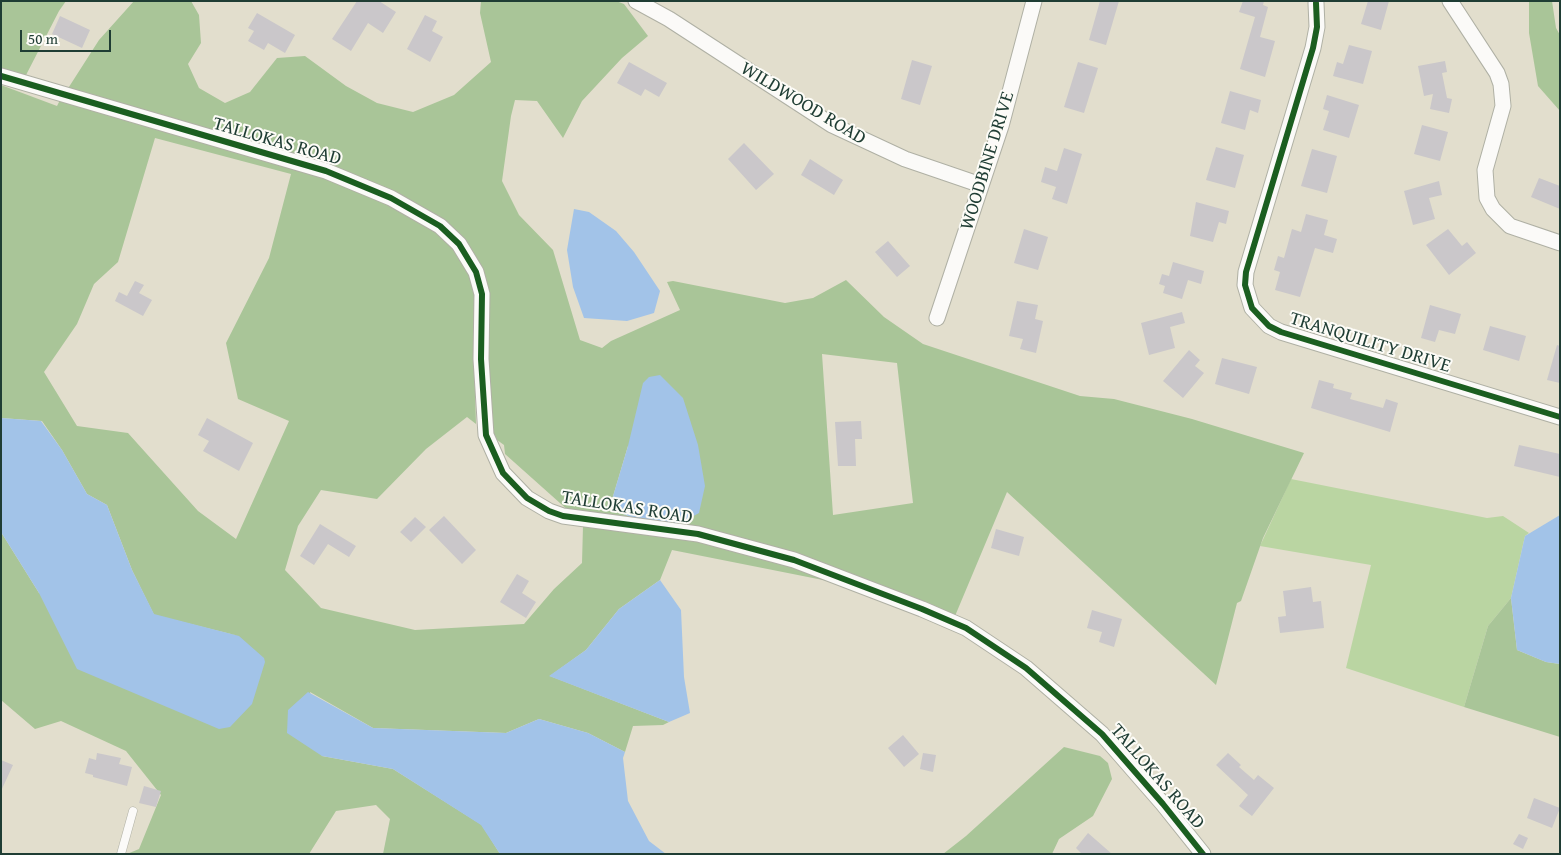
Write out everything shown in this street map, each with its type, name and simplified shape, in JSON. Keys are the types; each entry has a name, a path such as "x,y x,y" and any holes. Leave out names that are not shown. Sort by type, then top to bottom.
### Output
{"street":[{"name":"WILDWOOD ROAD","path":"636,1 669,19 832,125 905,159 981,185"},
{"name":"WOODBINE DRIVE","path":"936,318 1001,126 1034,1"},
{"path":"1450,1 1497,73 1501,84 1503,106 1485,170 1487,198 1493,209 1510,226 1560,243"},
{"name":"TRANQUILITY DRIVE","path":"1316,3 1317,26 1313,48 1246,272 1245,285 1252,308 1269,326 1281,332 1560,417"},
{"name":"TALLOKAS ROAD","path":"1,76 335,174 397,201 440,226 460,244 476,272 482,294 481,358 486,435 503,473 527,498 549,511 564,516 698,534 794,560 935,614 966,628 1026,668 1102,734 1163,804 1203,854"}],"lane":[{"path":"121,854 133,811"}],"green space":[{"path":"1,1 66,1 25,77 1,70"},
{"path":"134,1 191,1 199,15 201,43 188,64 199,88 225,103 250,92 277,58 305,56 346,86 377,103 413,112 454,95 491,62 480,13 481,1 616,1 624,4 648,36 622,58 582,101 563,138 537,101 515,100 502,181 519,215 553,250 580,340 602,348 611,341 680,310 667,282 673,281 785,303 813,298 846,280 884,317 923,344 1080,396 1114,399 1192,419 1304,453 1263,538 1241,601 1237,603 1216,685 1007,492 955,616 796,554 677,525 628,446 611,503 613,510 634,518 664,523 570,512 505,454 504,445 493,437 488,359 489,293 483,271 465,241 393,193 355,175 67,90 99,40","holes":["822,354 897,363 913,503 833,515"]},
{"path":"1529,1 1552,1 1556,28 1560,35 1560,111 1538,86 1529,33"},
{"path":"1,85 57,106 60,100 325,177 388,203 436,231 454,248 470,274 475,294 476,424 467,417 426,449 377,499 321,490 298,526 285,570 321,608 415,630 524,624 554,589 582,563 583,526 697,540 792,566 828,581 672,550 660,580 619,609 586,650 550,676 669,722 663,725 633,726 625,752 588,733 539,719 506,733 373,728 310,692 322,756 393,769 482,825 500,854 383,854 390,819 376,805 336,811 309,854 127,854 139,849 161,795 126,751 61,721 35,729 1,700 1,532 39,593 239,636 154,615 132,570 107,505 87,494 62,450 42,421 1,418","holes":["155,138 291,174 269,258 226,343 238,399 289,421 236,539 198,511 128,433 77,426 44,372 77,324 94,284 118,262"]},
{"path":"1291,479 1487,518 1503,516 1529,533 1525,536 1511,598 1488,626 1464,707 1346,668 1371,565 1260,546"},
{"path":"1511,598 1517,650 1546,662 1560,664 1560,737 1464,707 1488,626"},
{"path":"1064,747 1100,756 1108,763 1112,779 1093,816 1059,839 1052,854 943,854 966,836"}],"water":[{"path":"574,209 589,212 616,231 634,252 660,291 654,313 627,321 584,318 573,287 567,250"},
{"path":"660,375 683,398 698,445 705,486 699,513 677,525 634,518 613,510 611,503 628,446 643,383 649,377"},
{"path":"1,418 41,421 62,450 87,494 107,505 132,570 154,614 239,636 264,658 265,662 252,704 230,727 219,729 77,669 39,593 1,532"},
{"path":"1560,515 1560,664 1546,662 1517,650 1511,598 1525,536"},
{"path":"660,580 681,610 684,677 690,713 669,722 549,676 586,650 619,609"},
{"path":"308,692 373,728 506,733 539,719 588,733 625,752 623,758 628,801 649,841 666,854 500,854 481,825 393,769 322,756 287,733 288,710"}],"building":[{"path":"357,1 379,1 396,12 383,33 368,23 351,51 332,39"},
{"path":"1100,1 1119,1 1106,45 1089,40"},
{"path":"1243,1 1264,1 1263,5 1268,7 1260,37 1275,41 1265,77 1240,69 1255,17 1239,12"},
{"path":"1368,1 1389,1 1381,30 1361,24"},
{"path":"257,13 295,35 285,53 268,43 264,50 248,41 254,31 248,28"},
{"path":"425,15 437,21 432,31 443,37 430,62 407,49"},
{"path":"60,16 90,30 82,48 52,34"},
{"path":"1349,45 1372,51 1363,84 1333,76 1337,62 1343,64"},
{"path":"912,60 932,66 920,105 901,99"},
{"path":"1445,61 1447,72 1442,73 1447,98 1452,99 1449,113 1430,109 1433,94 1424,96 1418,66"},
{"path":"629,62 667,83 659,97 645,89 641,96 617,83"},
{"path":"1078,62 1098,68 1084,113 1064,107"},
{"path":"1230,91 1261,100 1258,113 1250,110 1245,130 1221,123"},
{"path":"1327,95 1359,105 1349,138 1323,130 1329,111 1323,109"},
{"path":"1422,125 1448,132 1440,161 1414,154"},
{"path":"744,143 774,174 756,190 728,159"},
{"path":"1216,147 1244,155 1235,188 1206,180"},
{"path":"1064,148 1082,154 1067,204 1052,199 1056,187 1041,182 1045,167 1057,171"},
{"path":"1312,149 1337,156 1327,193 1301,186"},
{"path":"810,159 843,180 834,195 801,175"},
{"path":"1539,178 1560,186 1560,209 1531,197"},
{"path":"1439,181 1442,195 1429,198 1435,219 1413,225 1404,191"},
{"path":"1196,202 1229,211 1226,224 1219,222 1213,242 1190,236"},
{"path":"1306,214 1328,220 1324,235 1337,239 1333,253 1315,248 1300,297 1275,290 1280,272 1274,270 1278,256 1284,258 1292,229 1301,232"},
{"path":"1024,229 1048,237 1038,270 1014,263"},
{"path":"1448,229 1462,246 1467,242 1476,253 1449,275 1426,245"},
{"path":"888,241 910,266 897,277 875,252"},
{"path":"1173,262 1204,271 1201,284 1188,280 1182,299 1163,293 1165,286 1159,284 1162,274 1169,276"},
{"path":"135,281 144,285 139,293 152,300 143,316 115,301 119,292 127,296"},
{"path":"1017,301 1038,305 1035,319 1043,321 1036,353 1020,349 1023,339 1009,336"},
{"path":"1430,305 1461,314 1455,334 1439,330 1435,342 1421,338"},
{"path":"1182,312 1185,323 1170,327 1175,348 1149,355 1141,323"},
{"path":"1490,326 1526,336 1519,361 1483,350"},
{"path":"1557,345 1560,346 1560,383 1547,380"},
{"path":"1189,350 1200,360 1195,366 1204,373 1183,398 1163,381"},
{"path":"1222,358 1257,367 1249,394 1215,384"},
{"path":"1319,380 1334,384 1333,388 1352,393 1350,399 1383,408 1386,399 1398,403 1390,432 1311,408"},
{"path":"207,418 253,443 239,471 203,451 209,441 198,435"},
{"path":"861,421 862,439 855,439 856,466 838,466 835,422"},
{"path":"1519,445 1560,454 1560,477 1514,466"},
{"path":"444,516 476,550 462,564 429,530"},
{"path":"415,517 426,527 411,542 400,532"},
{"path":"320,524 356,546 349,557 328,544 314,565 300,556"},
{"path":"996,529 1024,537 1019,556 991,548"},
{"path":"517,574 529,581 522,593 536,602 526,618 500,602"},
{"path":"1311,587 1313,602 1321,601 1324,628 1280,633 1278,617 1286,616 1283,591"},
{"path":"1092,610 1122,619 1114,647 1099,642 1102,632 1087,628"},
{"path":"903,735 919,754 904,767 888,748"},
{"path":"97,753 121,758 119,764 132,767 127,786 85,773 89,758 96,760"},
{"path":"923,753 936,755 933,772 920,769"},
{"path":"1228,753 1241,765 1239,767 1254,780 1258,775 1274,788 1252,816 1239,806 1248,795 1216,765"},
{"path":"1,760 13,765 1,791"},
{"path":"144,786 161,791 156,807 139,803"},
{"path":"1534,798 1560,808 1552,828 1527,818"},
{"path":"1088,833 1112,854 1082,854 1076,848"},
{"path":"1519,834 1528,838 1523,849 1513,844"}],"cycle path":[{"path":"1316,3 1317,27 1313,48 1246,272 1245,285 1252,308 1269,326 1281,332 1560,417"},
{"path":"1,76 326,171 391,198 440,226 459,244 476,272 482,294 481,359 486,435 503,473 527,498 549,511 563,516 698,534 794,560 966,628 1026,668 1102,734 1163,804 1203,854"}]}
